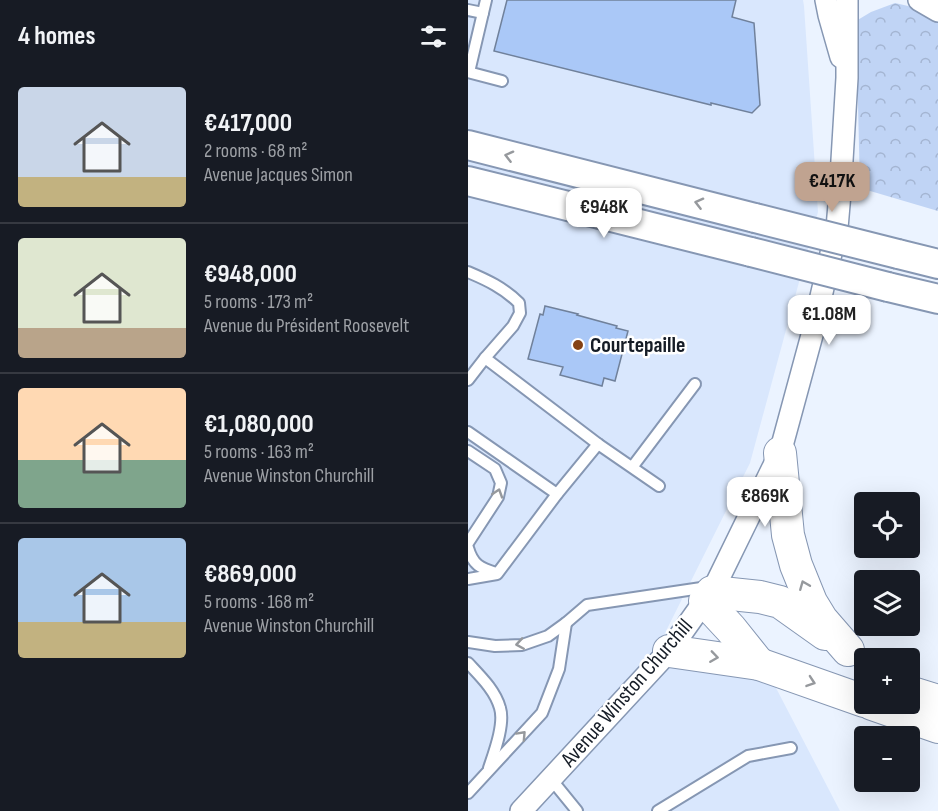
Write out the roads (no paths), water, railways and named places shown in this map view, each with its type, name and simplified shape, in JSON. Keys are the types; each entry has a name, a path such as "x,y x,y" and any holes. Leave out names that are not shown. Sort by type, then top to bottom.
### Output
{"main road":[{"path":"468,145 938,264"},
{"path":"468,182 938,299"},
{"path":"780,453 788,535 796,565 822,620 854,655"},
{"path":"710,593 760,597 780,602 854,656"},
{"path":"710,593 731,629 759,664"},
{"path":"669,651 759,664 854,697"},
{"path":"920,696 938,702"},
{"path":"901,714 938,727"}],"street":[{"path":"826,0 847,78"},
{"name":"Avenue Winston Churchill","path":"521,811 669,651 710,593 780,453 812,335 837,228 847,78 847,0"},
{"path":"919,0 938,11"}],"lane":[{"path":"486,0 468,72 502,81"},
{"path":"468,10 483,14"},
{"path":"468,272 509,293 519,303 520,313 513,326 468,380"},
{"path":"485,358 598,444 659,486"},
{"path":"633,466 695,384"},
{"path":"468,432 556,494"},
{"path":"468,579 497,573 556,494 598,444"},
{"path":"468,451 495,469 501,483 498,497 468,543"},
{"path":"468,548 471,560 497,573"},
{"path":"468,642 495,646 522,645 548,636 587,605 710,593"},
{"path":"468,793 542,712 559,669 566,623"},
{"path":"468,663 489,687 501,710 500,732 488,771"},
{"path":"658,811 748,756 791,748"},
{"path":"550,779 578,811"}],"place":[{"name":"Courtepaille","path":"578,345"}]}
